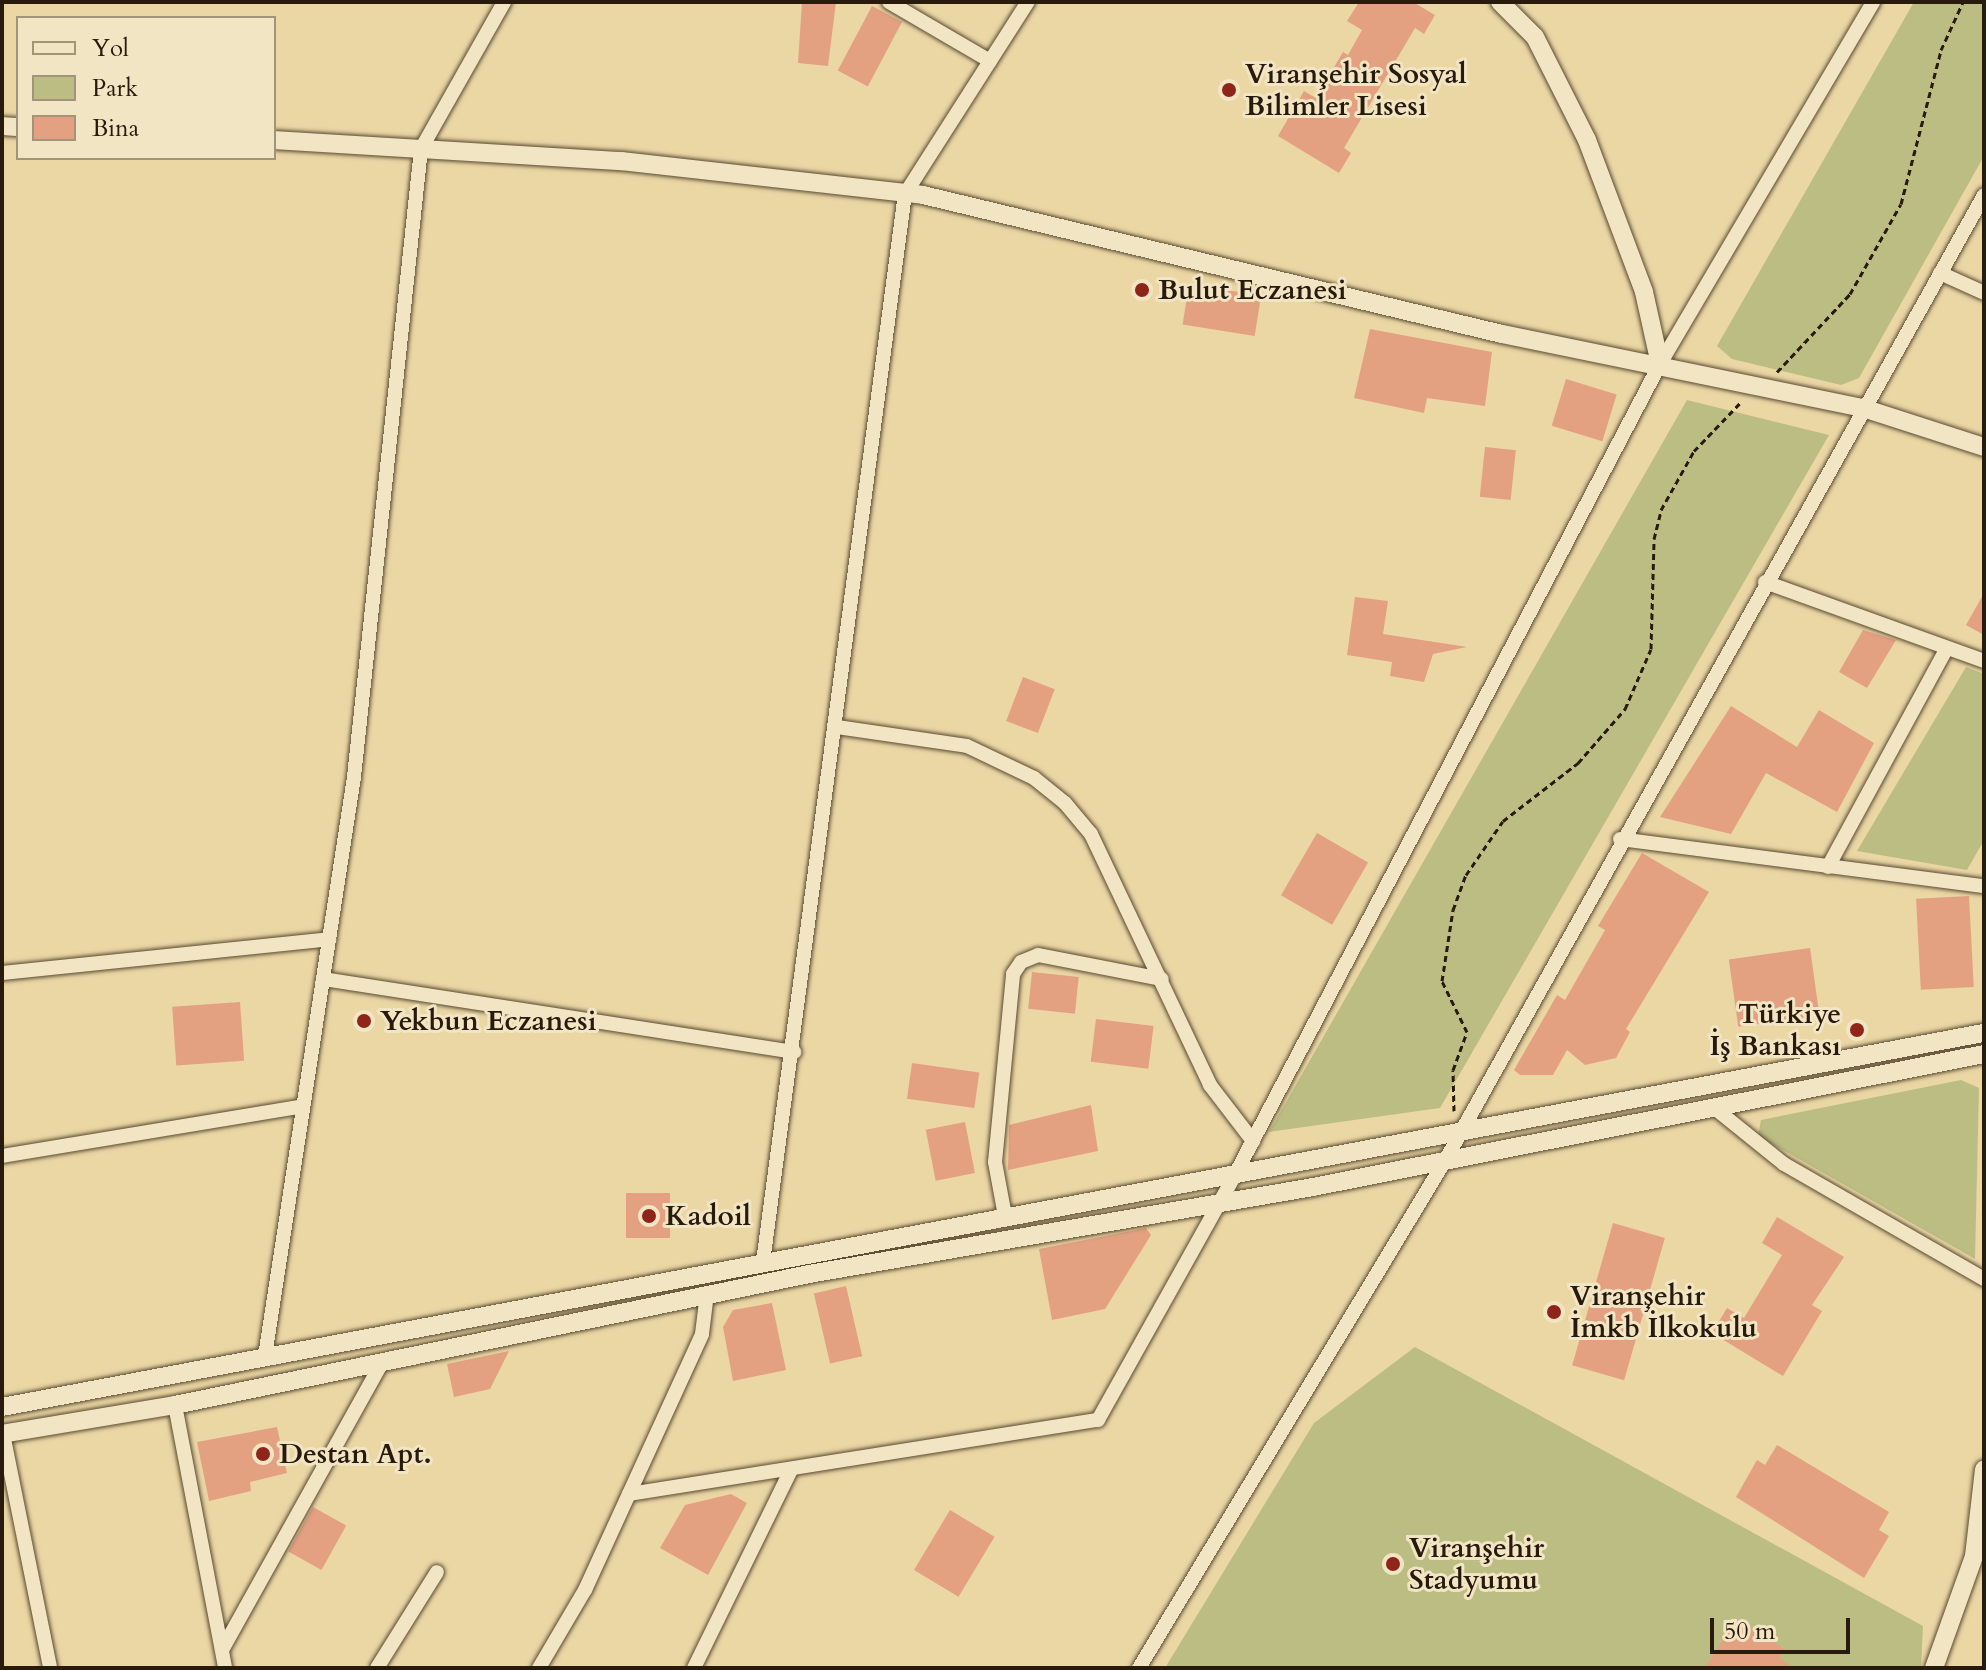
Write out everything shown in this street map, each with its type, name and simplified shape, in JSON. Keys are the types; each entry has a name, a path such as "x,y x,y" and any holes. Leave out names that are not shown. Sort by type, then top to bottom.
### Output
{"street":[{"path":"265,1356 354,777 421,149 504,2"},
{"path":"889,2 990,61"},
{"path":"763,1262 794,1052 905,194 1028,2"},
{"path":"1500,2 1535,37 1587,140 1644,292 1660,364"},
{"path":"629,1494 1098,1420 1253,1141 1660,364 1873,2"},
{"path":"276,140 621,161 905,194 1502,334 1863,408 1984,447"},
{"path":"1139,1668 1446,1159 1454,1135 1984,195"},
{"path":"1940,273 1984,293"},
{"path":"1765,582 1984,661"},
{"path":"1828,867 1947,648"},
{"path":"837,727 967,746 1034,778 1091,834 1210,1085 1253,1141"},
{"path":"1620,839 1984,886"},
{"path":"2,973 329,939"},
{"path":"1005,1216 995,1162 1013,974 1021,962 1038,955 1162,979"},
{"path":"323,979 794,1052"},
{"path":"2,1407 1237,1171 1454,1135 1984,1033"},
{"path":"50,1668 2,1434 175,1405 707,1295 1717,1110 1984,1054"},
{"path":"2,1156 303,1106"},
{"path":"1717,1110 1784,1164 1984,1279"},
{"path":"539,1668 585,1590 702,1334 707,1295"},
{"path":"222,1650 382,1362"},
{"path":"175,1405 225,1668"},
{"path":"694,1668 791,1470"},
{"path":"1934,1668 1974,1556 1984,1470"},
{"path":"377,1668 437,1572"}],"path":[{"path":"1454,1135 1453,1070 1467,1032 1442,981 1453,910 1466,875 1503,821 1578,763 1625,709 1651,649 1654,539 1661,510 1694,451 1757,387 1829,321 1881,244 1920,152 1941,50 1963,2"}],"green space":[{"path":"1914,2 1984,2 1984,156 1859,378 1841,385 1732,359 1717,346"},
{"path":"1687,400 1829,435 1440,1108 1269,1132"},
{"path":"1966,667 1984,674 1984,840 1967,870 1857,851"},
{"path":"1961,1080 1979,1088 1975,1259 1758,1136 1761,1120"},
{"path":"1415,1347 1923,1626 1921,1668 1165,1668 1314,1423"}],"building":[{"path":"802,2 836,2 828,66 798,63"},
{"path":"1359,2 1413,2 1435,15 1424,34 1415,28 1344,148 1351,153 1339,173 1278,136 1304,91 1316,98 1343,52 1348,55 1362,30 1347,21"},
{"path":"872,6 902,22 868,86 838,70"},
{"path":"1189,284 1261,295 1255,336 1183,324"},
{"path":"1370,329 1492,352 1485,406 1427,398 1424,413 1354,398"},
{"path":"1566,379 1617,394 1602,441 1552,426"},
{"path":"1485,447 1516,450 1511,500 1480,497"},
{"path":"1984,593 1984,635 1966,625"},
{"path":"1355,597 1388,601 1383,634 1467,647 1433,654 1424,682 1390,676 1392,662 1347,655"},
{"path":"1863,630 1896,640 1867,688 1839,672"},
{"path":"1023,677 1055,689 1038,733 1006,721"},
{"path":"1731,706 1797,747 1819,710 1874,743 1837,812 1766,773 1731,834 1660,817"},
{"path":"1317,833 1368,862 1332,925 1281,895"},
{"path":"1642,853 1709,892 1626,1029 1630,1032 1616,1058 1585,1065 1567,1050 1553,1075 1520,1075 1514,1070 1557,995 1565,1000 1605,930 1598,926"},
{"path":"1969,896 1974,987 1921,990 1916,899"},
{"path":"1810,948 1819,1015 1738,1027 1729,959"},
{"path":"1032,972 1079,977 1075,1014 1028,1009"},
{"path":"240,1002 244,1061 176,1066 172,1007"},
{"path":"1096,1019 1154,1026 1148,1069 1091,1062"},
{"path":"912,1063 979,1072 974,1108 907,1099"},
{"path":"1091,1105 1098,1151 1008,1170 1009,1125"},
{"path":"965,1122 975,1173 936,1181 926,1130"},
{"path":"626,1193 670,1193 670,1238 626,1238"},
{"path":"1777,1217 1844,1257 1812,1305 1822,1311 1783,1376 1712,1333 1727,1308 1744,1318 1782,1255 1762,1243"},
{"path":"1613,1223 1665,1238 1624,1380 1572,1365"},
{"path":"1146,1228 1151,1235 1105,1309 1052,1320 1039,1249"},
{"path":"846,1286 862,1356 830,1364 814,1293"},
{"path":"772,1303 786,1370 733,1381 723,1327 733,1310"},
{"path":"509,1351 490,1389 454,1397 447,1364"},
{"path":"277,1427 287,1473 250,1482 251,1491 209,1501 197,1442"},
{"path":"1777,1445 1889,1512 1879,1530 1889,1536 1864,1578 1736,1497 1757,1460 1765,1465"},
{"path":"731,1494 747,1503 708,1575 660,1548 685,1505"},
{"path":"313,1507 346,1525 322,1570 288,1552"},
{"path":"950,1510 995,1537 959,1597 914,1570"},
{"path":"1737,1618 1784,1649 1779,1658 1795,1668 1705,1668"}],"place":[{"name":"Viranşehir Sosyal Bilimler Lisesi","path":"1229,90"},
{"name":"Bulut Eczanesi","path":"1142,290"},
{"name":"Yekbun Eczanesi","path":"364,1021"},
{"name":"Türkiye İş Bankası","path":"1857,1030"},
{"name":"Kadoil","path":"649,1216"},
{"name":"Viranşehir İmkb İlkokulu","path":"1554,1312"},
{"name":"Destan Apt.","path":"263,1454"},
{"name":"Viranşehir Stadyumu","path":"1393,1564"}]}
